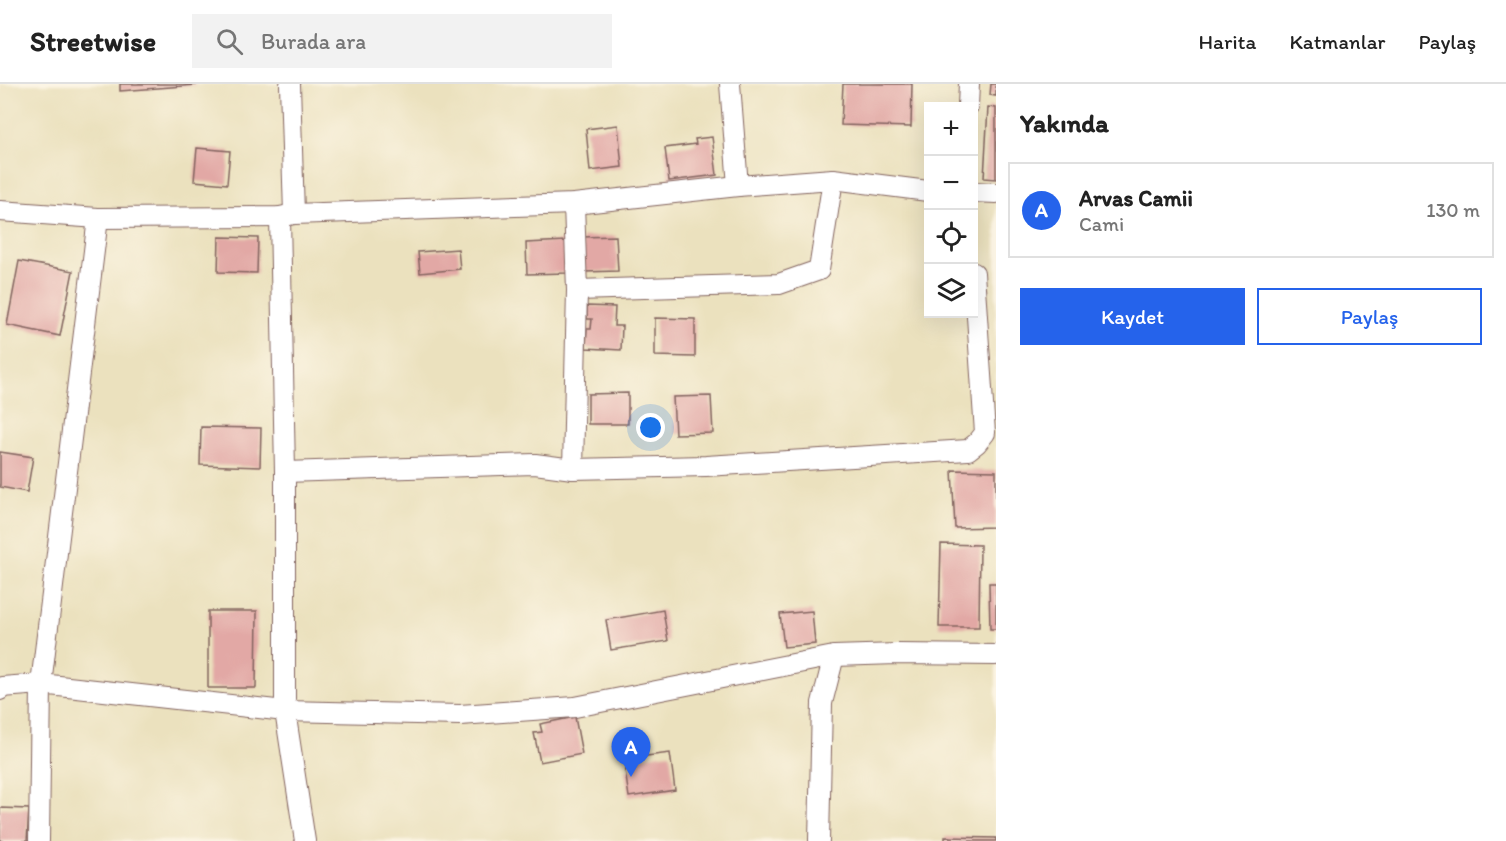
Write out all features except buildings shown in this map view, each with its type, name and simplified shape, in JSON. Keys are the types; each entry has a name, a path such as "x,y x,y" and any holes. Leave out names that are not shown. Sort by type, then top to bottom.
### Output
{"street":[{"path":"290,84 287,215 285,711 305,841"},
{"path":"730,84 738,186"},
{"path":"968,102 969,84"},
{"path":"577,290 779,284 819,270 833,179"},
{"path":"0,211 98,218 287,215 574,204 738,186 833,179 924,190"},
{"path":"978,192 996,193"},
{"path":"573,470 577,290 574,204"},
{"path":"39,841 41,684 98,218"},
{"path":"285,472 535,465 573,470 706,466 968,450 985,433 977,318"},
{"path":"0,690 2,687 41,684 285,711 460,715 575,707 834,656 996,655"},
{"path":"819,841 822,703 834,656"}],"place":[{"name":"Arvas Camii","path":"631,777"}]}
